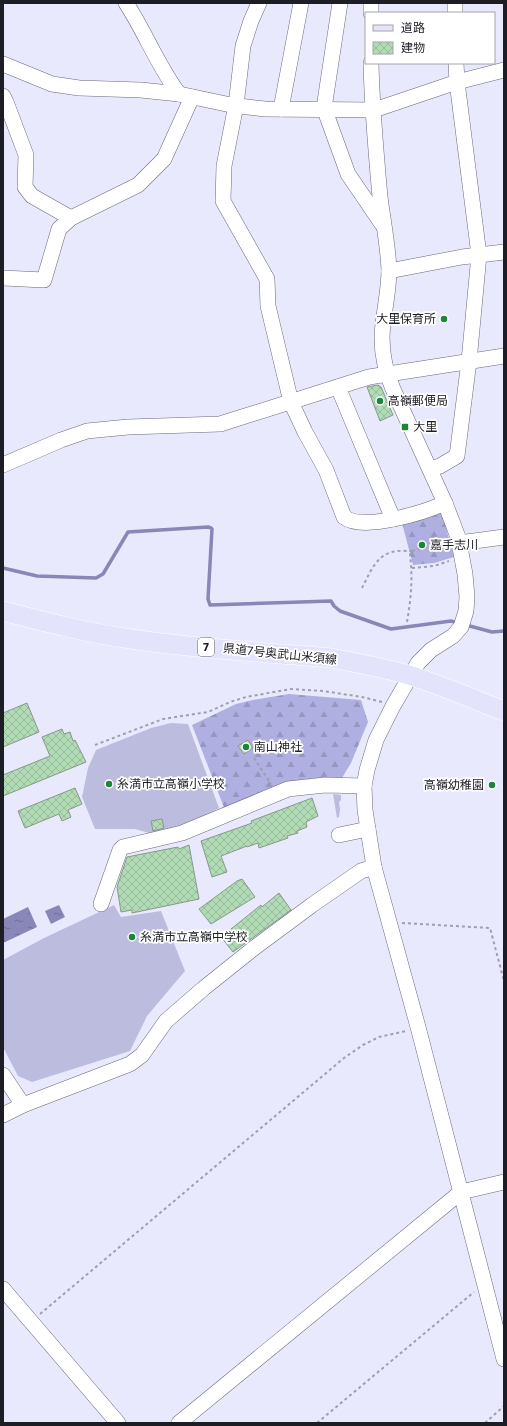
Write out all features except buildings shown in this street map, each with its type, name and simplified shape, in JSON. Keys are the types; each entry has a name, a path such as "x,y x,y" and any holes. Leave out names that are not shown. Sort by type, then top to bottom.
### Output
{"main road":[{"name":"県道7号奥武山米須線","path":"3,611 64,627 130,639 331,658 410,676 504,711"}],"street":[{"path":"260,3 251,21 243,46 236,105 224,166 223,201 267,279 268,306 291,402 326,470 344,517 353,521 367,522 393,519 445,503"},
{"path":"281,108 301,3"},
{"path":"340,3 324,108 348,174 385,228"},
{"path":"128,4 168,79 186,95"},
{"path":"3,64 52,84 79,88 141,90 186,95 265,109 324,108 374,110 457,82 504,70"},
{"path":"372,64 380,198 385,228 389,271 389,285 382,335 382,350 387,375 445,503 460,546 467,597 466,612 461,628 453,636 424,656 410,676 376,740 364,786 365,810 374,867 418,1027 504,1359"},
{"path":"430,469 440,466 457,456 470,361 479,255 457,82 456,64"},
{"path":"3,278 44,280 59,229 71,218 138,185 164,159 186,95"},
{"path":"3,96 26,155 25,187 32,196 71,218"},
{"path":"389,271 504,252"},
{"path":"3,464 87,431 128,427 220,424 369,377 504,356"},
{"path":"338,387 393,519"},
{"path":"460,546 504,537"},
{"path":"101,904 120,850 123,847 182,834 288,789 325,785 364,786"},
{"path":"339,835 368,829"},
{"path":"3,1115 23,1105 130,1064 142,1055 166,1021 204,988 254,948 312,905 361,871 374,867"},
{"path":"3,1075 23,1105"},
{"path":"178,1423 461,1192 504,1182"},
{"path":"3,1289 118,1423"}],"path":[{"path":"362,588 370,572 380,559 390,553 460,546"},
{"path":"412,568 434,566 460,546"},
{"path":"407,622 411,596 412,568 410,555 412,551"},
{"path":"95,745 163,719 208,712 230,702 291,689 324,691 362,697 385,703"},
{"path":"254,758 270,783"},
{"path":"390,923 490,928 504,981"},
{"path":"31,1321 344,1058 363,1045 379,1037 418,1027"},
{"path":"317,1423 484,1284"},
{"path":"485,1423 504,1406"}],"green space":[{"path":"440,511 442,513 454,557 434,563 413,565 402,523"},
{"path":"289,694 361,700 368,722 351,763 340,781 315,778 272,791 225,810 192,725 236,704"}],"shaded area":[{"path":"171,723 188,724 219,808 181,827 149,833 135,829 95,829 82,797 88,768 96,750 151,728"},
{"path":"333,794 341,795 341,800 339,802 339,817 337,818"},
{"path":"114,905 121,917 161,911 185,971 147,1016 130,1051 32,1082 18,1076 3,1047 3,960 44,938"}],"water":[{"path":"59,905 65,917 51,924 45,911"},
{"path":"28,907 37,927 3,943 3,919"}],"waterway":[{"path":"3,568 37,576 96,578 103,574 128,532 208,527 212,529 208,599 210,605 331,601 340,611 391,629 451,621 458,623"},
{"path":"466,625 492,632 504,631"}],"place":[{"name":"大里保育所","path":"444,319"},
{"name":"高嶺郵便局","path":"380,401"},
{"name":"大里","path":"405,427"},
{"name":"嘉手志川","path":"422,545"},
{"name":"南山神社","path":"246,747"},
{"name":"糸満市立高嶺小学校","path":"109,784"},
{"name":"高嶺幼稚園","path":"492,785"},
{"name":"糸満市立高嶺中学校","path":"132,937"}]}
